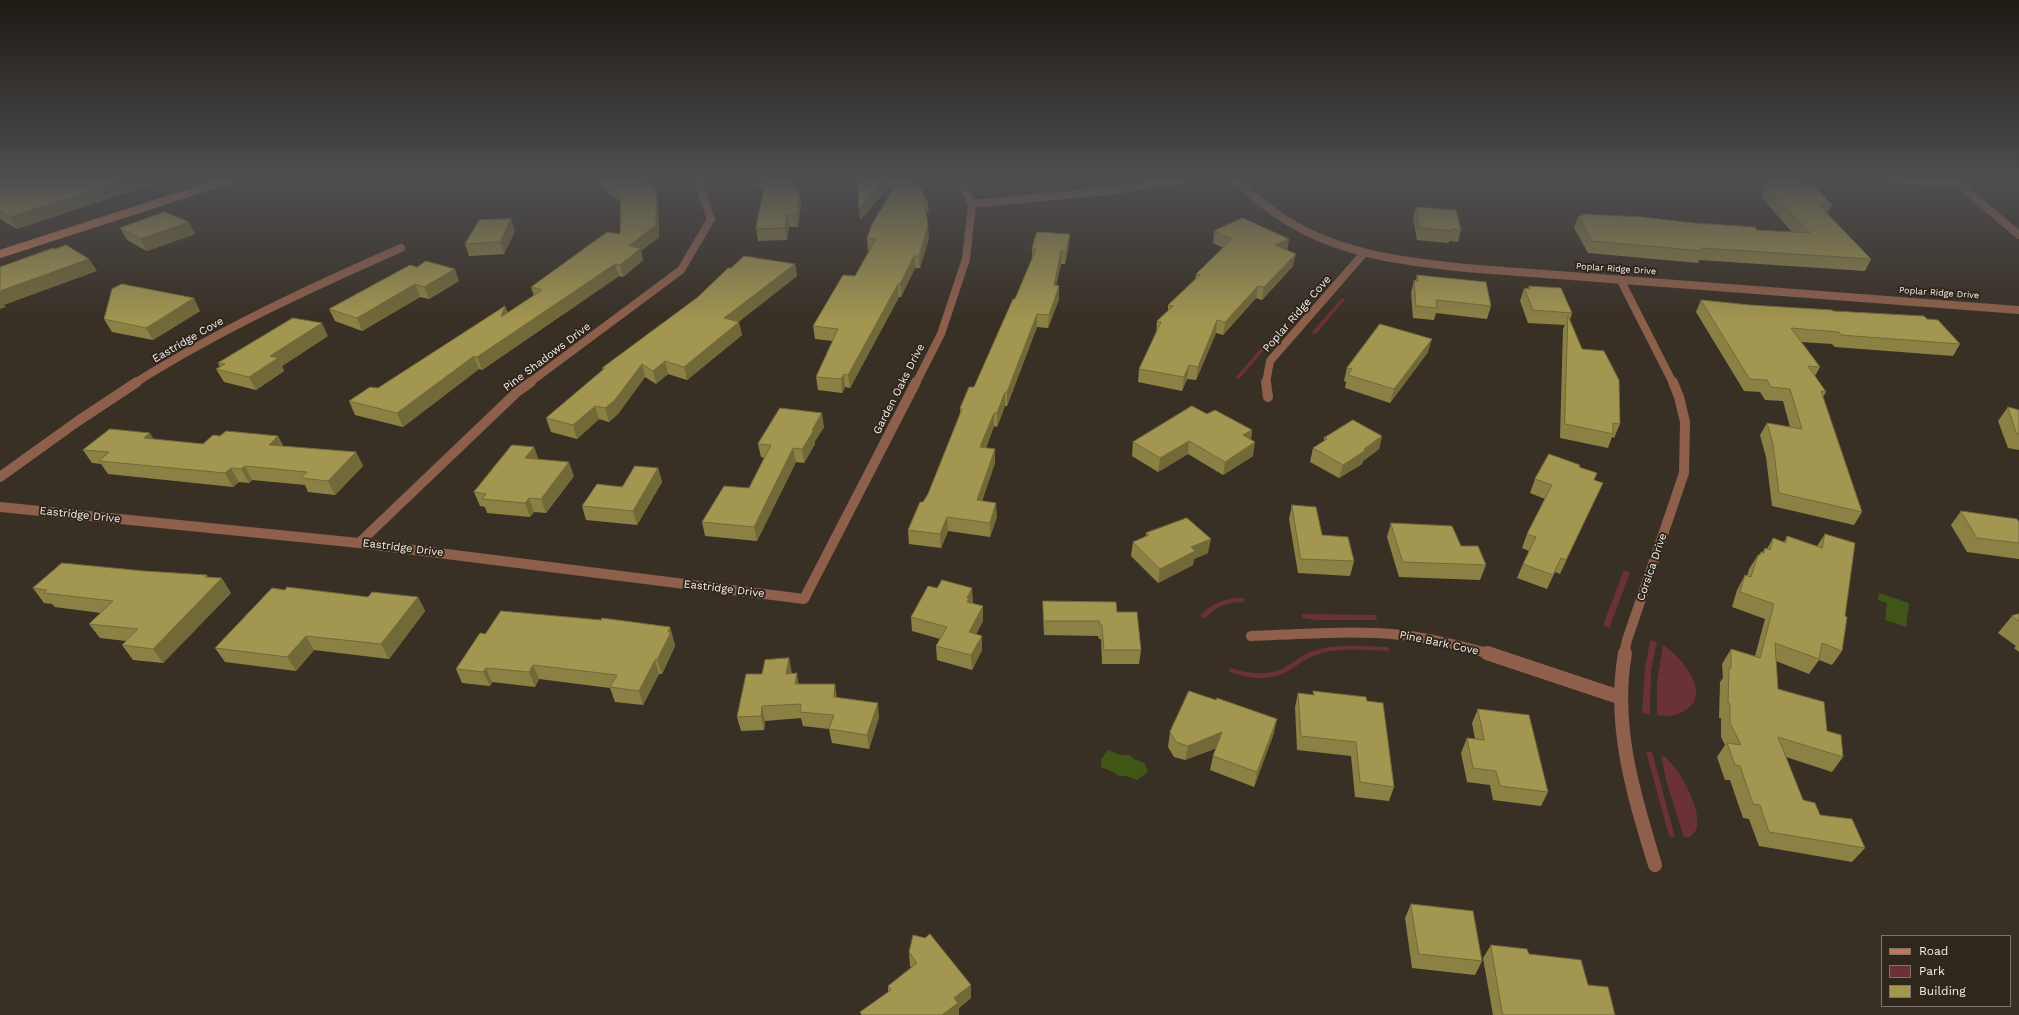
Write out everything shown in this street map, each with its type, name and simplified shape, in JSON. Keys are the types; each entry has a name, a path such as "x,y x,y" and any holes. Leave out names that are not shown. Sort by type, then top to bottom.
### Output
{"street":[{"path":"0,254 85,226"},
{"name":"Pine Shadows Drive","path":"359,543 517,392 681,270 707,226"},
{"name":"Garden Oaks Drive","path":"804,599 942,334 966,259 970,226"},
{"name":"Poplar Ridge Drive","path":"1297,226 1313,235 1364,253 1438,265 2019,310"},
{"path":"2009,226 2019,235"},
{"name":"Eastridge Cove","path":"0,477 84,416 160,368 236,326 320,284 401,248"},
{"name":"Poplar Ridge Cove","path":"1268,397 1266,379 1270,361 1364,253"},
{"name":"Corsica Drive","path":"1620,280 1670,375 1679,397 1685,422 1686,441 1684,473 1622,658 1620,697 1622,738 1627,768 1655,865"},
{"name":"Eastridge Drive","path":"0,507 359,543 804,599"},
{"name":"Pine Bark Cove","path":"1251,636 1359,632 1424,638 1496,656 1620,697"}],"green space":[{"path":"1342,298 1345,299 1316,334 1311,333"},
{"path":"1275,332 1279,333 1239,379 1235,378"},
{"path":"1624,570 1630,573 1609,628 1603,625"},
{"path":"1244,598 1244,602 1222,606 1213,611 1205,619 1200,616 1207,609 1216,604 1225,600"},
{"path":"1301,614 1376,615 1377,620 1316,620 1303,618"},
{"path":"1650,640 1657,642 1651,669 1650,715 1642,713 1645,669"},
{"path":"1663,645 1678,657 1685,666 1695,684 1696,694 1693,702 1686,710 1679,714 1668,716 1657,715 1657,682"},
{"path":"1338,646 1388,647 1389,651 1336,650 1311,657 1283,674 1267,678 1243,676 1228,671 1231,668 1252,673 1273,672 1287,666 1300,657 1320,649"},
{"path":"1646,751 1652,752 1675,837 1669,836"},
{"path":"1661,755 1669,760 1677,770 1692,798 1696,812 1697,825 1694,834 1684,838 1666,780"}],"shaded area":[{"path":"1879,593 1909,603 1906,627 1885,620 1887,603 1878,600"},
{"path":"1108,750 1121,755 1130,755 1134,759 1144,763 1148,772 1137,780 1126,776 1119,776 1101,767 1101,759"}],"building":[{"path":"125,226 176,226 140,239 120,228"},
{"path":"475,226 507,226 500,242 465,244"},
{"path":"620,226 654,226 629,246 641,248 620,265 615,264 477,357 474,356 397,413 349,401 370,387 378,388 505,306 501,317 542,290 531,287 607,232 620,234"},
{"path":"757,226 785,226 785,228 756,229"},
{"path":"871,226 928,226 919,256 914,256 900,284 898,284 848,375 844,374 841,379 816,377 838,329 813,326 843,275 855,276 876,239 867,238"},
{"path":"1224,226 1261,226 1289,239 1275,245 1296,254 1264,287 1258,286 1225,322 1217,320 1198,367 1189,365 1184,377 1139,369 1161,322 1157,321 1173,306 1168,305 1200,275 1196,274 1232,239 1214,231"},
{"path":"1420,226 1460,226 1461,230 1451,229 1452,231 1420,228"},
{"path":"1584,226 1745,226 1755,227 1757,230 1810,233 1804,226 1840,226 1871,259 1701,248 1703,251 1592,241"},
{"path":"1037,232 1070,234 1066,252 1061,251 1054,285 1059,286 1049,315 1037,314 1007,392 1005,392 997,413 994,413 980,447 995,449 977,500 996,503 990,523 947,517 940,534 908,530 920,502 923,502 928,494 962,409 960,408 969,387 974,387 1013,299 1015,299 1036,249 1032,249"},
{"path":"66,245 89,259 0,291 0,267 53,248 55,249"},
{"path":"744,256 795,264 724,318 739,322 684,367 665,361 653,371 642,364 614,401 605,408 595,406 573,425 546,418 605,368 602,368 698,297 728,268 731,268"},
{"path":"426,261 455,269 424,287 415,284 357,318 329,309 410,265 417,267"},
{"path":"1417,275 1486,282 1491,306 1436,300 1437,308 1416,306 1414,280 1418,281"},
{"path":"122,284 194,298 146,328 104,319 112,289"},
{"path":"1529,286 1561,288 1572,313 1533,310 1524,288 1530,289"},
{"path":"1701,300 1833,311 1924,316 1927,319 1938,320 1960,344 1841,335 1839,332 1791,328 1820,367 1808,366 1826,392 1821,391 1862,512 1779,493 1773,444 1767,423 1802,429 1790,389 1771,387 1767,380 1750,379"},
{"path":"1568,316 1582,349 1604,351 1619,380 1620,424 1613,423 1613,434 1565,424"},
{"path":"293,318 322,323 270,356 278,358 249,377 216,369 225,364 218,363"},
{"path":"1380,324 1432,339 1394,389 1348,375 1352,369 1347,368"},
{"path":"1192,406 1207,414 1215,410 1252,430 1243,435 1255,442 1225,462 1189,441 1160,458 1133,442"},
{"path":"2008,407 2019,410 2019,434 2017,434"},
{"path":"780,408 822,413 812,430 814,430 802,449 793,448 754,527 702,522 724,486 749,488 771,445 758,444"},
{"path":"1353,420 1382,436 1364,449 1366,450 1343,465 1313,448 1327,439 1324,438"},
{"path":"110,429 150,433 144,438 203,444 213,435 220,436 226,431 278,436 269,445 356,452 328,481 301,478 307,472 245,466 241,469 231,468 225,473 99,461 109,452 83,450"},
{"path":"512,445 534,447 525,458 569,462 541,499 529,498 525,503 482,499 486,494 474,492"},
{"path":"1549,454 1597,473 1594,480 1603,483 1566,560 1561,558 1553,575 1523,564 1536,537 1527,534 1552,485 1535,479"},
{"path":"635,466 658,468 633,511 582,506 597,484 622,487"},
{"path":"1292,505 1316,507 1322,535 1348,537 1354,561 1301,559"},
{"path":"1961,511 2017,519 2019,522 2019,543 1977,538"},
{"path":"1187,518 1211,539 1191,547 1195,551 1160,569 1133,542 1149,535 1146,533"},
{"path":"1391,523 1452,526 1461,546 1478,546 1486,565 1403,562"},
{"path":"1825,534 1855,543 1845,616 1847,617 1842,651 1822,643 1819,659 1775,643 1778,689 1824,702 1827,731 1841,735 1843,757 1778,737 1803,800 1815,803 1820,815 1852,819 1865,848 1769,832 1760,805 1753,804 1740,766 1735,765 1727,743 1741,745 1730,723 1730,704 1728,703 1731,649 1760,658 1774,604 1740,592 1745,575 1751,577 1758,555 1760,555 1761,552 1764,553 1765,548 1770,550 1773,538 1786,543 1787,536 1822,548"},
{"path":"62,563 144,571 207,575 205,577 222,578 153,649 122,645 138,629 89,624 113,601 44,593 47,590 33,588"},
{"path":"942,580 972,588 967,598 969,599 967,602 983,606 969,632 982,636 971,655 936,646 947,627 911,617 928,586 937,588"},
{"path":"287,587 368,597 372,592 418,597 381,644 306,636 287,657 215,648 272,588 285,590"},
{"path":"1043,601 1116,602 1117,612 1137,612 1141,650 1104,650 1102,625 1099,621 1044,621"},
{"path":"501,611 601,620 602,618 670,627 668,632 671,632 639,691 610,687 617,675 533,665 529,672 486,668 483,672 456,669 480,633 485,634"},
{"path":"2019,614 2019,621 2012,616"},
{"path":"789,658 786,674 797,673 795,684 835,684 834,697 878,703 867,735 829,729 834,715 800,712 801,704 762,706 761,716 737,717 746,674 762,674 765,660"},
{"path":"1189,691 1216,700 1217,698 1277,719 1257,772 1213,756 1222,732 1188,746 1176,742 1170,732"},
{"path":"1313,691 1366,697 1367,701 1383,703 1394,787 1360,782 1356,742 1301,736 1298,693 1314,695"},
{"path":"1478,709 1529,715 1548,792 1500,786 1496,771 1473,768 1467,738 1484,740"},
{"path":"1411,904 1473,911 1482,961 1419,954"},
{"path":"930,934 971,985 954,998 958,1003 942,1015 862,1015 860,1012 891,990 888,986 917,963 909,952 913,935 925,938"},
{"path":"1491,945 1527,949 1529,954 1581,960 1588,985 1608,987 1615,1015 1503,1015"}]}
